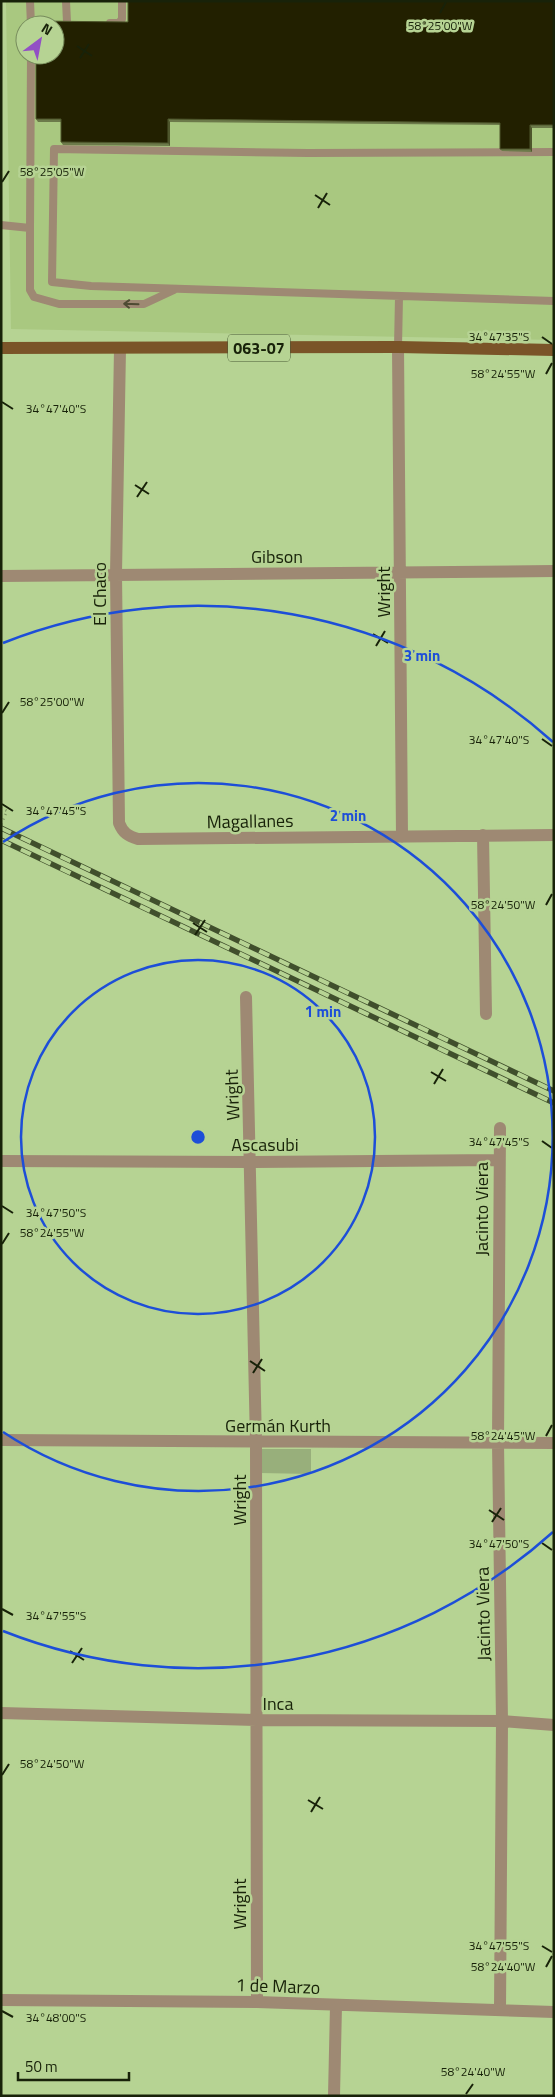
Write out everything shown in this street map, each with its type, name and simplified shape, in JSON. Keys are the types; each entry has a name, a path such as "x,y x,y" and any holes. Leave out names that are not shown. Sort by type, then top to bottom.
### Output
{"main road":[{"name":"063-07","path":"1,348 398,347 554,350"}],"street":[{"name":"Wright","path":"398,347 402,837"},
{"name":"El Chaco","path":"120,349 116,574 118,823 122,831 128,836"},
{"name":"Gibson","path":"1,576 554,571"},
{"path":"483,835 486,1014"},
{"name":"Magallanes","path":"128,836 138,840 554,835"},
{"name":"Wright","path":"246,997 256,1442 258,1720 257,2002"},
{"name":"Jacinto Viera","path":"500,1128 498,1160 498,1443 502,1721 500,2010"},
{"name":"Ascasubi","path":"1,1161 251,1162 498,1160"},
{"name":"Germán Kurth","path":"1,1440 554,1443"},
{"name":"Inca","path":"1,1713 258,1720 502,1721 554,1725"},
{"name":"1 de Marzo","path":"1,2000 257,2002 554,2012"},
{"path":"334,2096 336,2006"}],"lane":[{"path":"30,1 31,15"},
{"path":"65,15 66,1"},
{"path":"102,23 119,23 122,20 122,1"},
{"path":"31,65 30,290 34,297 59,304 144,304 176,289"},
{"path":"554,152 308,154 54,149 52,282 92,286 554,301"},
{"path":"1,226 30,228"},
{"path":"398,347 399,296"}],"path":[{"path":"1,808 7,811 1,825"}],"shaded area":[{"path":"6,1 554,1 554,340 11,329"},
{"path":"260,1449 311,1449 311,1474 260,1473"}],"building":[{"path":"128,1 554,1 554,125 530,125 530,149 500,149 500,123 168,119 168,143 61,142 61,119 36,119 36,65 65,65 65,21 128,22"}],"railway":[{"path":"1,828 554,1091"},
{"path":"1,840 554,1103"}]}
